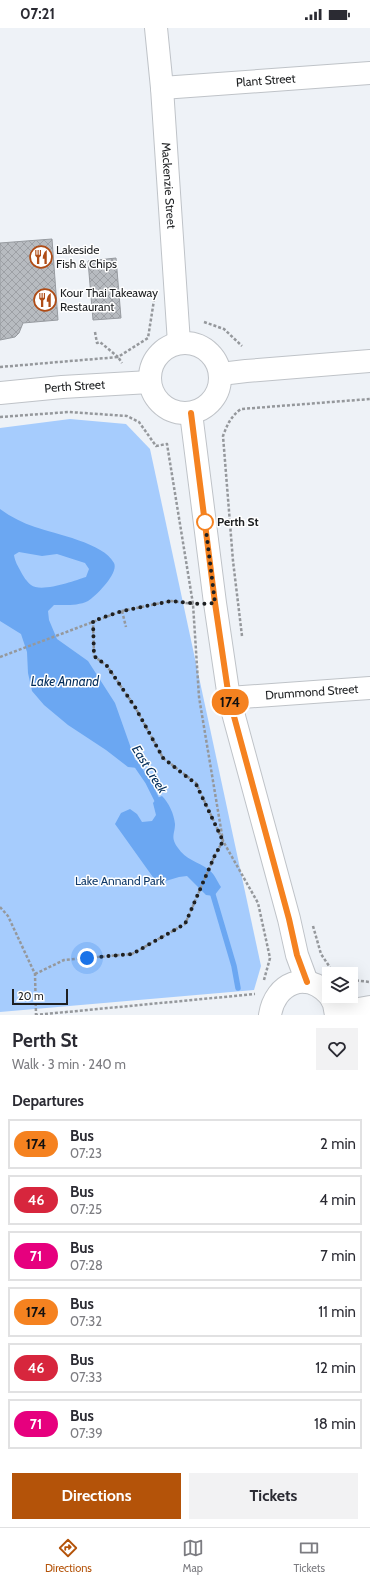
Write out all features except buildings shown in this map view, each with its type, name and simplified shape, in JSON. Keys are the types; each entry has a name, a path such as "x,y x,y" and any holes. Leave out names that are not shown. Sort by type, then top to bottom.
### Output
{"main road":[{"name":"Mackenzie Street","path":"156,28 162,88 179,343"},
{"name":"Plant Street","path":"162,88 370,73"},
{"path":"179,343 189,343 207,350 214,356 221,374 219,389 211,402 205,408 191,413 175,412 160,404 155,397 150,382 150,371 154,361 160,353 179,343"},
{"path":"221,374 246,370 370,361"},
{"name":"Perth Street","path":"0,393 62,387 150,382"},
{"path":"191,413 215,603 229,698 289,919 297,955 307,982"},
{"name":"Drummond Street","path":"229,698 370,688"},
{"path":"270,1015 272,1005 277,995 285,987 296,983 307,982 324,989 333,1005 370,1007"}],"path":[{"path":"0,367 118,358 148,338 155,292"},
{"path":"204,322 224,329 242,346"},
{"path":"95,332 96,343 100,342 122,363"},
{"path":"223,436 227,424 233,414 241,409 370,398"},
{"path":"0,417 69,412 127,416 139,422 156,446 167,444"},
{"path":"0,657 122,611 171,601 200,604 215,603"},
{"path":"122,611 126,627"},
{"path":"34,974 64,960 132,954 185,924 215,855 223,841 196,784 163,758 135,707 107,666 94,656 93,621"},
{"path":"0,907 8,916 34,974 35,1015 254,995 260,990"},
{"path":"321,954 329,967"},
{"path":"262,984 270,958"},
{"path":"358,981 370,982"}],"green space":[{"name":"Lake Annand Park","path":"70,419 126,424 150,449 261,966 254,990 0,1012 0,428"}],"water":[{"name":"Lake Annand","path":"0,509 26,524 78,540 100,550 109,556 115,567 106,584 92,598 84,603 54,605 48,611 49,620 57,639 88,661 115,703 138,768 128,767 106,750 68,725 44,705 32,691 28,673 27,652 21,634 0,621","holes":["19,552 42,556 57,554 85,563 89,569 86,577 58,586 42,588 36,587 31,585 24,577 14,555"]},
{"path":"162,796 169,805 174,816 174,841 178,848 188,858 210,871 221,887 214,896 206,895 187,876 159,883 155,880 115,824 121,813 130,809 137,814 142,822 152,821 156,815 153,803 157,798"}],"waterway":[{"name":"East Creek","path":"135,763 148,782 159,804"},
{"name":"East Creek","path":"211,888 234,966 238,988"}],"bus line":[{"name":"174","path":"191,413 215,603 229,698 289,919 297,955 307,982"}],"place":[{"name":"Lakeside Fish & Chips","path":"41,257"},
{"name":"Kour Thai Takeaway Restaurant","path":"45,300"},
{"name":"Perth St","path":"205,522"}],"route":[{"path":"87,958 132,954 185,924 215,855 223,841 196,784 163,758 135,707 107,666 94,656 93,621 133,608 171,601 193,604 215,603 205,522"}]}
